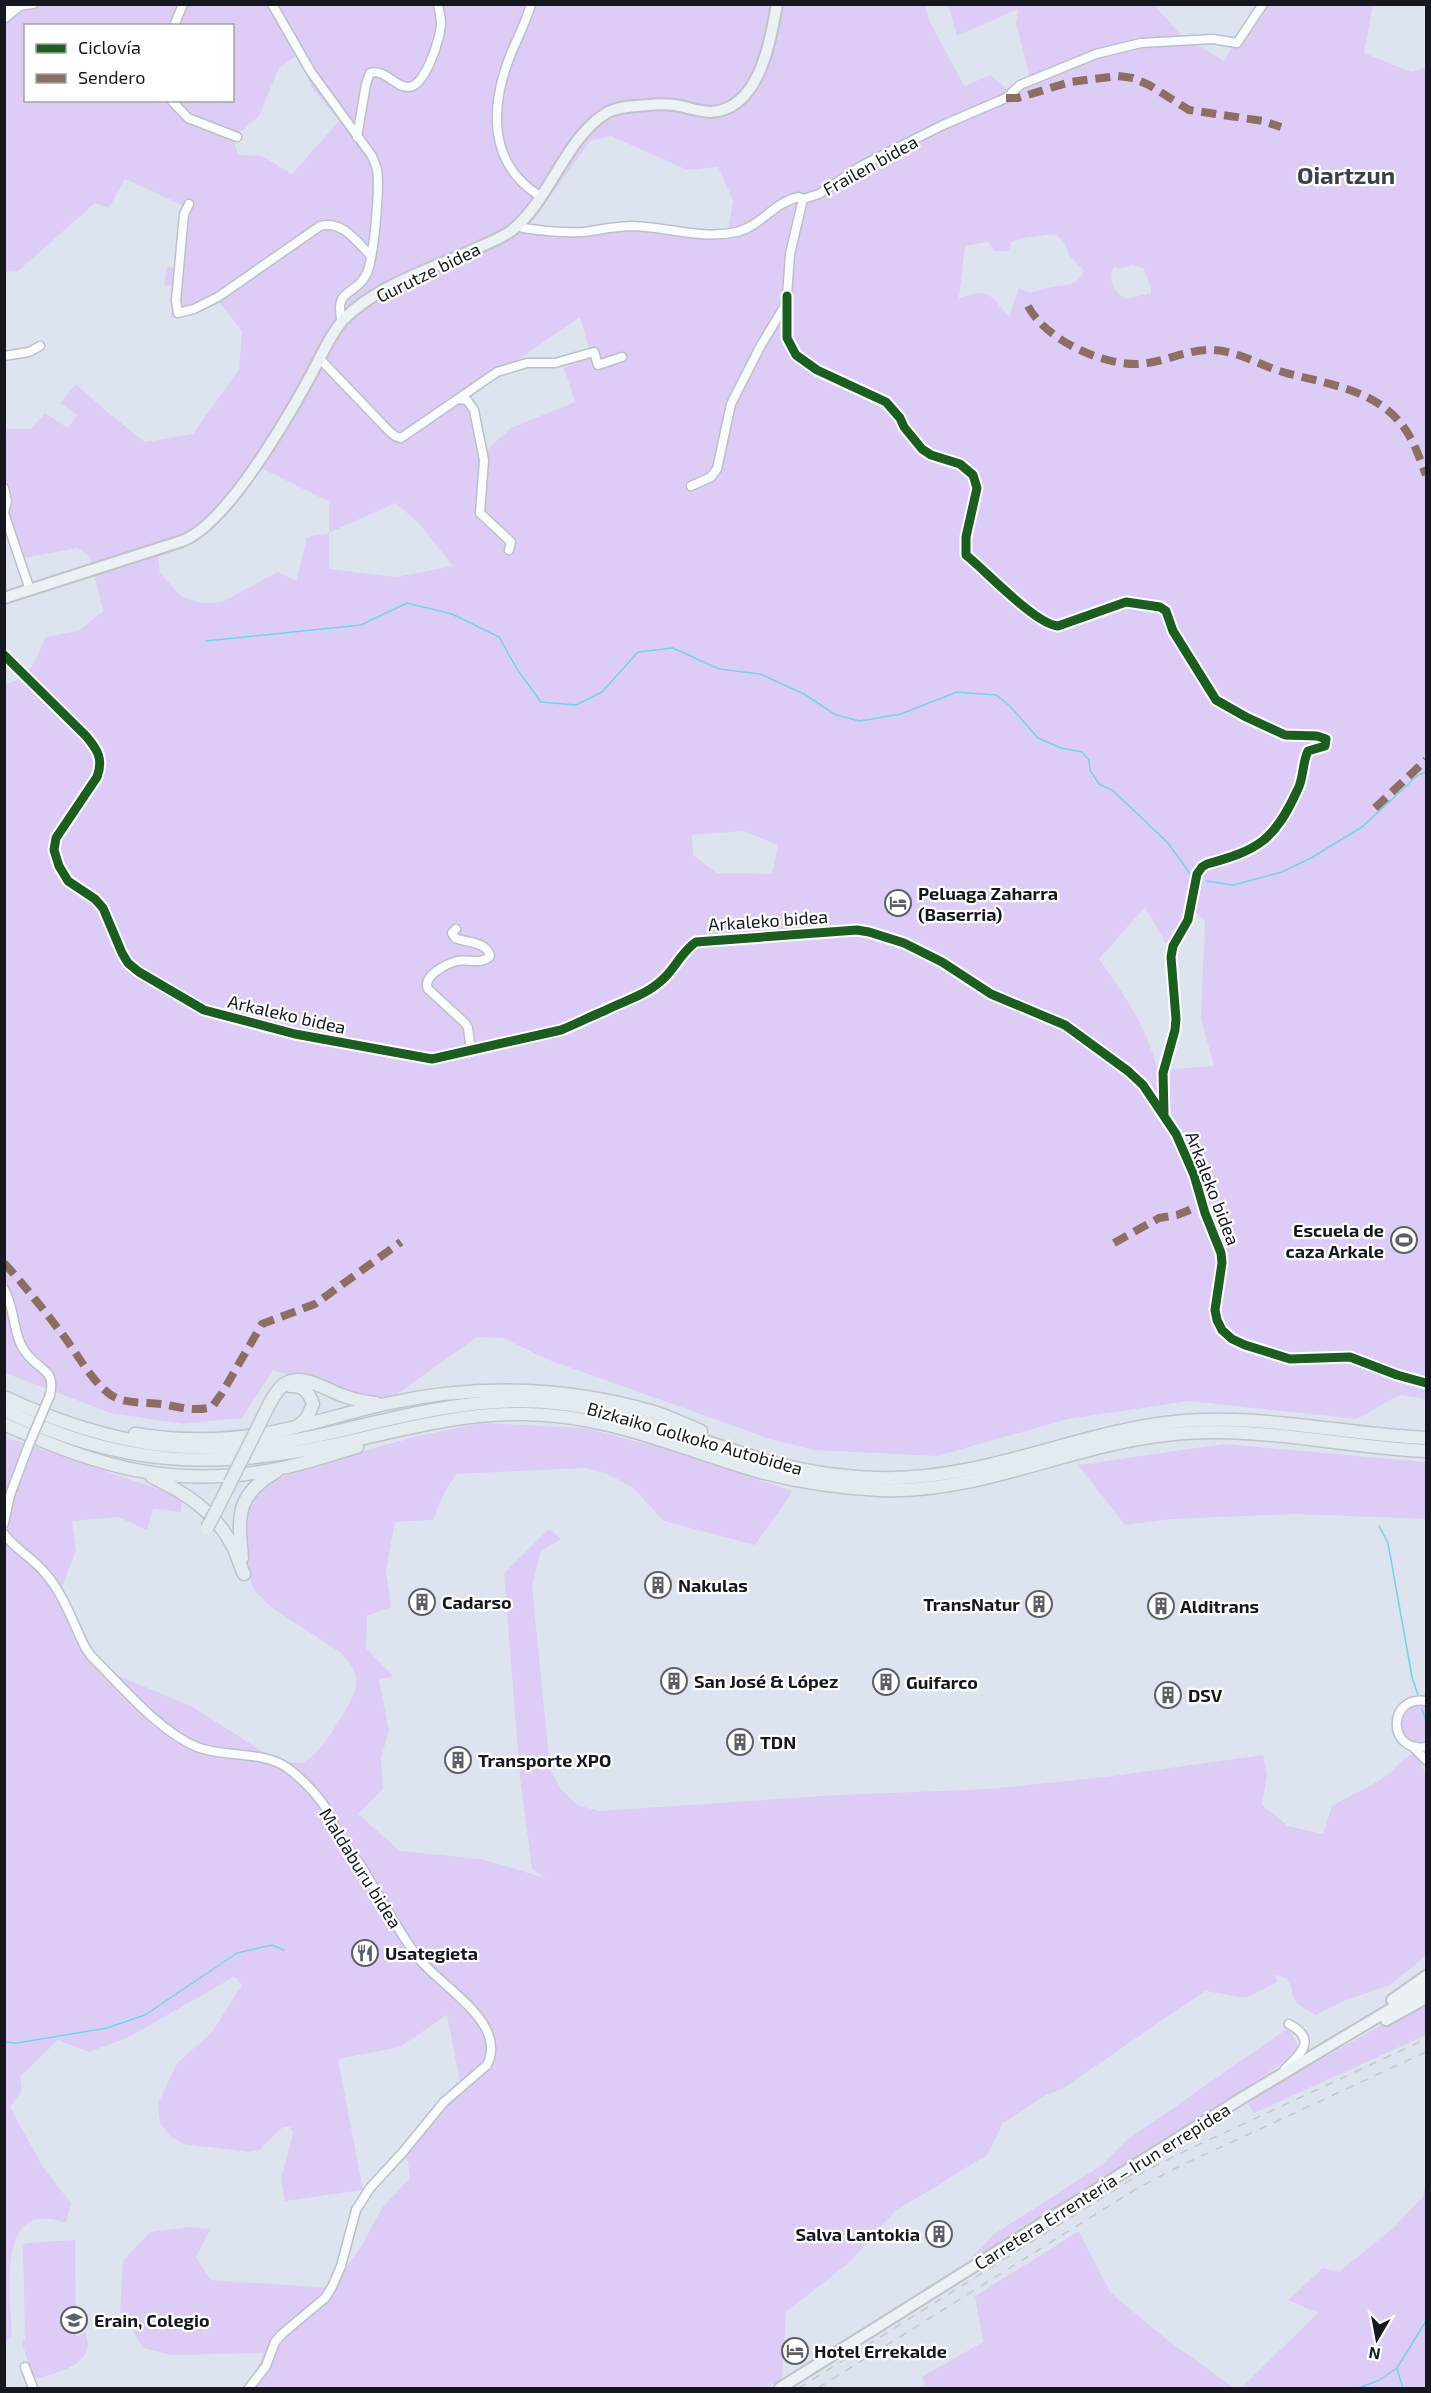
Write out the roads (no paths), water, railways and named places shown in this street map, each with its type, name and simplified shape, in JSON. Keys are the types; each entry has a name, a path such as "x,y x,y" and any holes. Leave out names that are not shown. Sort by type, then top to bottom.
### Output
{"highway":[{"path":"204,1531 261,1421 280,1388 290,1381 300,1380 360,1402 390,1402"},
{"path":"280,1388 297,1386 308,1392 311,1398 312,1411 298,1427"},
{"path":"50,1416 58,1415 126,1432 184,1439 230,1438 298,1427 390,1402 443,1394 499,1390 554,1392 601,1399 656,1413 765,1454 782,1465"},
{"name":"Bizkaiko Golkoko Autobidea","path":"4,1397 91,1432 127,1441 184,1448 220,1449 294,1440 398,1416 454,1406 505,1401 557,1402 634,1417 782,1465 817,1472 880,1478 942,1475 985,1467 1128,1429 1193,1419 1222,1418 1283,1422 1426,1438"},
{"name":"Bizkaiko Golkoko Autobidea","path":"4,1410 71,1438 102,1447 165,1458 204,1461 283,1455 467,1416 524,1414 577,1418 651,1435 783,1478 841,1487 882,1490 922,1489 962,1484 1134,1440 1185,1432 1256,1432 1426,1451"},
{"path":"4,1424 82,1456 121,1469 146,1473 217,1476 283,1468 407,1433 416,1425"},
{"path":"146,1473 185,1493 216,1521 232,1544 244,1574 241,1510 253,1488 283,1468"}],"main road":[{"name":"Gurutze bidea","path":"5,598 182,541 196,534 257,466 342,322 350,314 415,274 495,240 519,224 582,137 597,120 609,112 627,106 662,104 708,112 720,111 744,95 762,68 772,36 777,4"},
{"path":"1341,2038 1344,2032 1426,1976"},
{"name":"Carretera Errenteria – Irun errepidea","path":"780,2388 1277,2077 1426,1988"},
{"path":"1324,2049 1336,2046 1426,1998"}],"street":[{"path":"4,8 33,4"},
{"path":"175,24 183,4"},
{"path":"272,4 310,72 372,156 377,168 378,183 371,256 364,278 342,296 339,307 342,322"},
{"path":"357,137 370,73 383,74 406,88 411,87 418,81 433,58 441,27 438,4"},
{"path":"531,4 505,71 498,102 497,126 504,158 510,170 519,181 540,196"},
{"name":"Frailen bidea","path":"519,224 524,228 565,232 634,226 689,234 733,233 749,229 766,213 789,199 799,197 803,199 819,194 861,166 970,112 1006,98 1020,85 1096,54 1134,44 1214,39 1237,43 1263,4"},
{"path":"4,19 20,6"},
{"path":"173,102 188,118 237,137"},
{"path":"803,199 789,258 787,338 796,355 817,370 886,402 922,449 931,455 960,464 973,475 977,488 966,537 966,555 1016,601 1047,623 1058,626 1126,602 1160,607 1166,611 1173,631 1216,700 1285,735 1317,736 1326,739 1325,746 1308,751 1298,791 1277,829 1247,852 1202,867 1194,887 1188,920 1173,946 1171,957 1176,1019 1163,1073 1164,1116"},
{"path":"189,204 184,214 176,301 178,313 194,309 218,297 320,226 339,226 371,256"},
{"path":"345,294 344,307 350,314"},
{"path":"691,486 711,477 717,469 731,404 760,347 779,317 787,296"},
{"path":"4,356 29,352 40,346"},
{"path":"320,359 397,438 410,433 497,372 527,363 555,363 594,352 598,365 622,357"},
{"path":"459,399 467,400 474,410 484,460 480,513 511,542 509,550"},
{"path":"4,488 8,501 4,513 30,590"},
{"name":"Arkaleko bidea","path":"4,655 98,751 100,764 97,777 56,838 54,850 59,866 68,881 95,898 103,908 128,963 139,972 204,1010 295,1034 432,1059 561,1030 643,994 661,982 673,969 687,947 696,942 863,931 884,935 942,962 991,994 1065,1025 1128,1071 1143,1085 1186,1154 1221,1254 1216,1320 1222,1330 1232,1339 1290,1359 1350,1357 1407,1379 1426,1383"},
{"path":"456,928 452,933 455,938 482,945 489,951 490,956 483,961 454,962 432,976 426,985 465,1023 468,1028 471,1051"},
{"path":"4,1289 12,1308 16,1337 26,1353 47,1371 52,1386 10,1495 4,1523"},
{"name":"Maldaburu bidea","path":"4,1534 13,1545 40,1567 52,1582 91,1656 165,1727 184,1741 199,1748 262,1758 281,1764 310,1790 328,1812 343,1843 360,1864 389,1916 415,1954 430,1972 477,2014 489,2038 491,2056 487,2064 444,2102 359,2202 341,2266 332,2287 325,2298 275,2342 266,2366 249,2388"},
{"path":"1426,1701 1415,1701 1407,1705 1400,1711 1397,1719 1400,1737 1426,1760"},
{"path":"1413,1747 1426,1748"},
{"path":"1277,2077 1304,2048 1303,2033 1289,2024"},
{"path":"26,2367 33,2388"}],"waterway":[{"path":"206,641 361,625 407,603 452,614 499,637 517,669 541,702 576,705 602,692 638,652 673,648 719,669 760,674 804,694 836,715 860,721 901,714 957,692 996,695 1010,706 1038,738 1061,748 1082,752 1089,760 1090,770 1099,784 1112,790 1168,843 1191,875"},
{"path":"1206,881 1233,885 1282,872 1311,858 1362,827 1418,775 1426,772"},
{"path":"1379,1526 1388,1543 1412,1677 1418,1695"},
{"path":"1422,1709 1426,1721"},
{"path":"4,2042 17,2043 107,2028 145,2015 237,1953 272,1945 284,1950"},
{"path":"1358,2388 1380,2380 1397,2368 1426,2321"},
{"path":"1397,2369 1403,2388"}],"railway":[{"path":"799,2388 1140,2174 1426,2039"},
{"path":"818,2388 1136,2189 1178,2167 1426,2052"}],"place":[{"name":"Peluaga Zaharra (Baserria)","path":"898,903"},
{"name":"Escuela de caza Arkale","path":"1404,1240"},
{"name":"Nakulas","path":"658,1585"},
{"name":"Cadarso","path":"422,1602"},
{"name":"TransNatur","path":"1039,1604"},
{"name":"Alditrans","path":"1161,1606"},
{"name":"San José & López","path":"674,1681"},
{"name":"Guifarco","path":"886,1682"},
{"name":"DSV","path":"1168,1695"},
{"name":"TDN","path":"740,1742"},
{"name":"Transporte XPO","path":"458,1760"},
{"name":"Usategieta","path":"365,1953"},
{"name":"Salva Lantokia","path":"939,2234"},
{"name":"Erain, Colegio","path":"74,2320"},
{"name":"Hotel Errekalde","path":"795,2351"}],"district":[{"name":"Oiartzun","path":"1346,174"}]}
